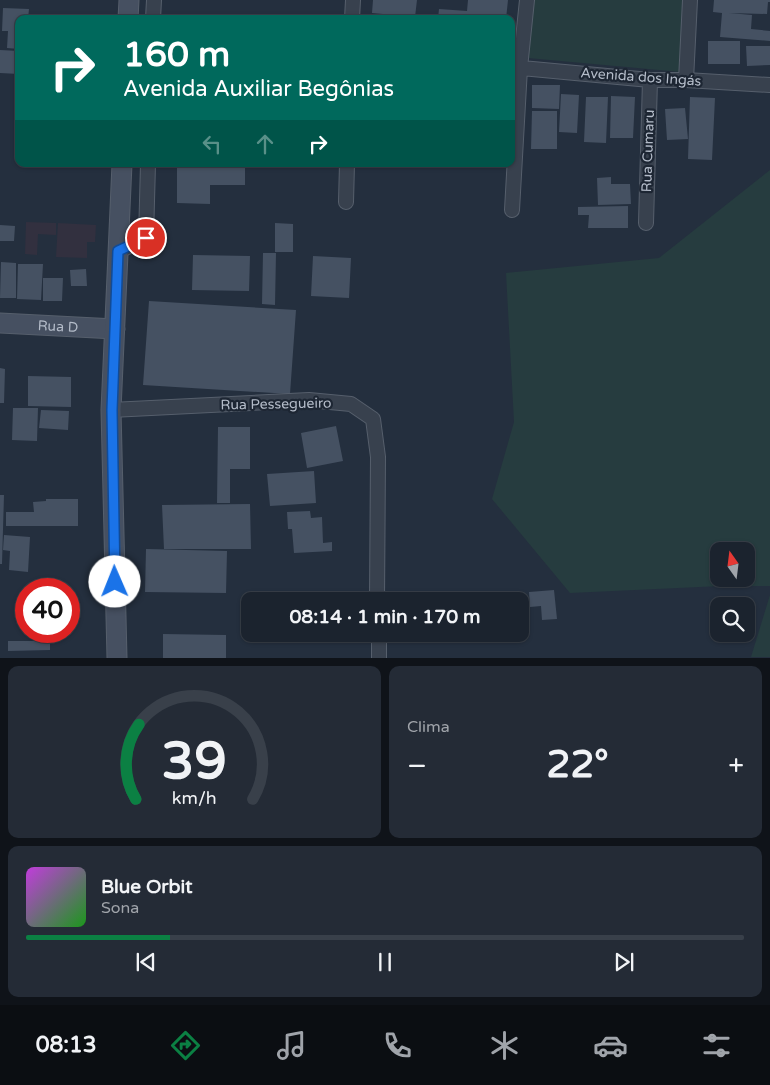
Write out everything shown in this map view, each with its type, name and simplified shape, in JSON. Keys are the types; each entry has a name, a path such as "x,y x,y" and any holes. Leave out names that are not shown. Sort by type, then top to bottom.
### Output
{"street":[{"path":"128,15 129,0"},
{"path":"153,15 154,0"},
{"path":"352,15 353,0"},
{"path":"515,103 516,67 527,0"},
{"path":"686,80 690,0"},
{"name":"Avenida dos Ingás","path":"516,67 650,80 770,84"},
{"name":"Rua Cumaru","path":"646,223 650,80"},
{"path":"117,658 112,410 122,167"},
{"path":"118,251 146,238 148,167"},
{"path":"346,202 347,167"},
{"path":"512,210 513,167"},
{"name":"Rua D","path":"0,323 115,328"},
{"name":"Rua Pessegueiro","path":"112,410 309,400 352,404 373,419 378,457 377,592"},
{"path":"379,642 379,658"}],"shaded area":[{"path":"26,222 56,223 56,235 38,234 37,255 25,254"},
{"path":"58,223 96,225 95,242 87,242 87,258 56,257"}],"green space":[{"path":"533,0 683,0 681,72 528,58"},
{"path":"770,170 770,586 755,586 755,542 710,542 710,587 570,593 492,499 514,422 506,273 659,258"},
{"path":"770,595 770,657 751,657"}],"building":[{"path":"373,0 417,0 415,15 372,13"},
{"path":"468,0 508,0 506,15 438,15 439,9 467,11"},
{"path":"714,0 770,0 768,2 767,14 729,13 752,15 751,29 770,31 770,41 720,37 722,13 713,12"},
{"path":"3,8 29,9 28,15 15,15 15,49 7,48 8,31 2,31"},
{"path":"708,41 740,41 740,64 708,64"},
{"path":"746,46 770,46 770,65 747,66"},
{"path":"0,50 15,51 15,74 0,73"},
{"path":"532,85 560,85 559,109 532,108"},
{"path":"561,94 579,95 577,133 559,132"},
{"path":"611,96 635,97 633,138 610,138"},
{"path":"586,97 608,97 606,143 584,142"},
{"path":"690,97 715,98 712,160 688,159"},
{"path":"685,108 688,139 667,140 665,109"},
{"path":"532,111 557,111 557,149 531,149"},
{"path":"177,167 245,167 245,185 210,185 210,204 177,203"},
{"path":"611,177 611,184 630,184 631,204 598,205 597,178"},
{"path":"628,206 628,228 588,228 589,215 578,215 578,207"},
{"path":"275,223 293,224 293,252 275,252"},
{"path":"0,225 15,226 14,241 0,241"},
{"path":"263,253 276,253 275,305 262,304"},
{"path":"193,255 250,256 249,291 192,290"},
{"path":"313,256 351,258 349,298 311,296"},
{"path":"1,262 16,263 16,298 0,298"},
{"path":"18,264 43,264 41,300 17,299"},
{"path":"86,269 87,286 71,286 70,270"},
{"path":"43,278 63,278 62,301 43,301"},
{"path":"149,301 296,310 290,394 143,385"},
{"path":"0,368 5,369 4,403 0,403"},
{"path":"28,376 71,377 71,407 28,406"},
{"path":"13,408 38,408 37,441 12,440"},
{"path":"41,410 69,411 68,430 39,428"},
{"path":"336,426 343,461 307,468 301,433"},
{"path":"218,427 250,427 250,469 230,469 230,503 217,503"},
{"path":"314,471 316,503 270,506 267,474"},
{"path":"0,495 4,495 2,564 0,564"},
{"path":"46,499 78,499 78,526 6,526 6,512 34,512 33,502 46,501"},
{"path":"250,504 251,549 164,549 162,505"},
{"path":"310,511 311,518 322,517 323,543 332,542 332,551 294,553 292,529 288,529 287,512"},
{"path":"4,535 30,537 28,572 9,570 10,551 3,550"},
{"path":"146,549 227,551 226,593 145,592"},
{"path":"554,590 557,619 542,620 541,606 530,607 529,592"},
{"path":"163,634 226,635 226,658 163,658"},
{"path":"8,641 15,641 15,643 50,643 50,650 8,651"}],"route":[{"path":"115,582 112,410 118,251 146,238"}]}
